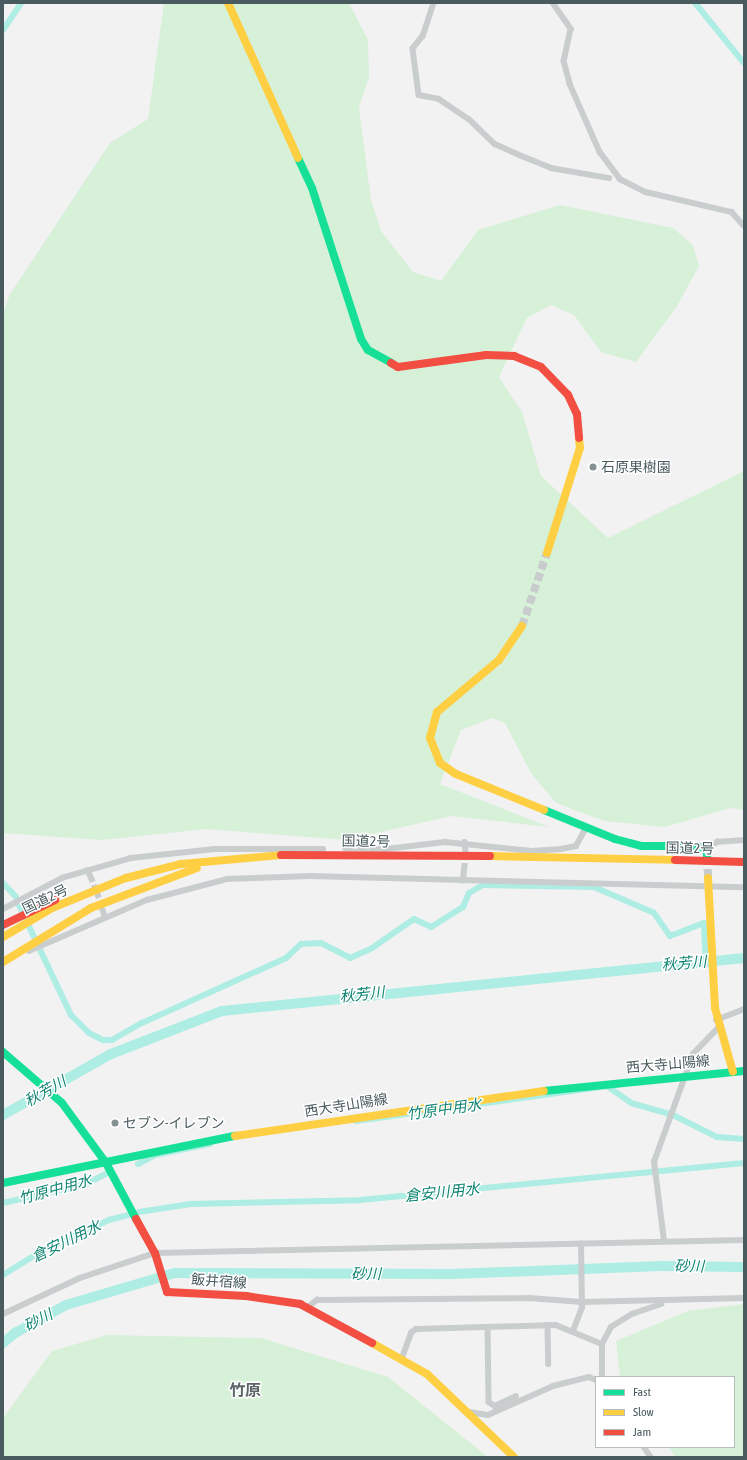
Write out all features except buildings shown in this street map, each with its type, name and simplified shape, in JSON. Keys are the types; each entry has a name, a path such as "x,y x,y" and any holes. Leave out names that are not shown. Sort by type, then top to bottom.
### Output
{"main road":[{"path":"228,3 315,195 361,339 368,350 398,367 486,355 514,356 541,367 568,395 577,414 580,448 547,553"},
{"path":"522,626 499,660 437,712 431,729 432,747 440,763 456,774 628,844 696,846 707,854"},
{"name":"国道2号","path":"3,937 18,927 31,915 126,878 181,864 241,856 332,853 744,862"},
{"path":"3,962 45,940 91,908 185,870 241,856"},
{"path":"708,883 717,1024 732,1072"},
{"path":"3,926 14,919 31,915"},
{"name":"飯井宿線","path":"3,1052 53,1094 106,1163 156,1255 163,1287 167,1292 284,1300 306,1308 402,1358 441,1384 514,1457"},
{"name":"西大寺山陽線","path":"3,1183 106,1163 196,1142 386,1112 684,1075 744,1071"}],"street":[{"path":"434,3 423,36 413,49 419,95 439,99 469,119 494,144 551,168 609,178"},
{"path":"553,3 570,29 564,61 570,84 600,152 620,179 646,192 732,212 744,226"},
{"path":"5,907 22,898 88,870 145,855 215,849 386,849 425,842 465,842 532,851 561,849 576,846 586,828"},
{"path":"707,854 717,842 744,840"},
{"path":"465,842 466,851"},
{"path":"463,881 464,869"},
{"path":"88,870 91,877"},
{"path":"45,940 104,913 166,893 227,879 310,876 463,881 708,883 744,887"},
{"path":"3,967 31,947"},
{"path":"664,1242 664,1219 653,1169 684,1075 702,1041 717,1024 744,1009"},
{"path":"3,1314 80,1278 156,1255 342,1246 582,1244 744,1240"},
{"path":"573,1332 582,1301 582,1244"},
{"path":"306,1308 318,1300 530,1298 582,1301 744,1298"},
{"path":"604,1375 602,1344 611,1327 621,1319 661,1304"},
{"path":"548,1325 549,1364"},
{"path":"402,1358 411,1333 416,1329 548,1325 573,1332 602,1344"},
{"path":"488,1327 489,1402 495,1406 516,1396"},
{"path":"467,1411 488,1415 553,1386 589,1377 595,1380"},
{"path":"645,1448 651,1457"}],"green space":[{"path":"164,3 349,3 368,40 369,77 359,107 371,200 381,231 413,272 441,281 478,230 560,205 673,228 693,245 699,266 677,306 636,362 601,352 574,315 551,305 527,318 499,377 522,412 541,476 608,538 744,471 744,810 730,808 665,827 605,821 574,810 555,802 531,773 505,723 493,718 461,730 440,784 549,827 451,816 346,840 206,829 102,840 3,833 3,313 10,294 110,143 148,119"},
{"path":"744,1304 744,1457 675,1457 670,1448 735,1448 735,1376 620,1376 616,1341 688,1311"},
{"path":"107,1335 261,1338 388,1377 488,1457 3,1457 3,1418 52,1351"}],"waterway":[{"path":"3,30 21,3"},
{"path":"695,3 744,63"},
{"path":"3,883 16,897"},
{"path":"18,903 71,1015 89,1033 103,1040 112,1040 142,1023 286,958 301,944 321,943 350,958 372,948 414,919 431,927 463,907 469,893 483,885 594,887 654,913 670,936 704,923 705,961"},
{"name":"秋芳川","path":"3,1115 111,1054 222,1011 744,958"},
{"name":"竹原中用水","path":"356,1121 607,1086 631,1103 673,1115 717,1137 744,1139"},
{"name":"竹原中用水","path":"138,1164 155,1155 210,1144"},
{"name":"倉安川用水","path":"139,1212 190,1204 360,1200 744,1163"},
{"name":"竹原中用水","path":"3,1203 86,1184 106,1174"},
{"name":"倉安川用水","path":"3,1275 40,1252 109,1220 131,1214"},
{"name":"砂川","path":"3,1343 15,1333 66,1305 175,1273 453,1274 660,1266 744,1267"}],"tunnel":[{"path":"522,626 547,553"},
{"path":"464,869 465,854"},
{"path":"707,857 708,878"},
{"path":"91,877 102,906"}],"traffic: fast":[{"path":"298,158 312,188 361,339 368,350 391,363"},
{"path":"544,810 615,839 641,846 696,846 707,850 707,857"},
{"path":"3,1052 62,1103 106,1163 136,1219"},
{"path":"544,1091 744,1071"},
{"path":"3,1183 235,1136"}],"traffic: slow":[{"path":"228,3 298,158"},
{"path":"547,553 580,448 579,438"},
{"path":"522,626 499,660 437,712 430,738 440,763 456,774 544,810"},
{"path":"3,937 52,908 126,878 181,864 281,855"},
{"path":"490,856 675,860"},
{"path":"3,962 91,908 197,868"},
{"path":"708,878 715,1008 733,1072"},
{"path":"235,1136 544,1091"},
{"path":"372,1343 427,1374 514,1457"}],"traffic: jam":[{"path":"391,363 398,367 486,355 514,356 541,367 568,395 577,414 579,438"},
{"path":"281,855 490,856"},
{"path":"675,860 744,862"},
{"path":"3,925 55,900"},
{"path":"136,1219 155,1253 167,1292 246,1296 300,1304 372,1343"}],"place":[{"name":"石原果樹園","path":"593,467"},
{"name":"セブン-イレブン","path":"115,1123"}],"district":[{"name":"竹原","path":"245,1390"}]}
